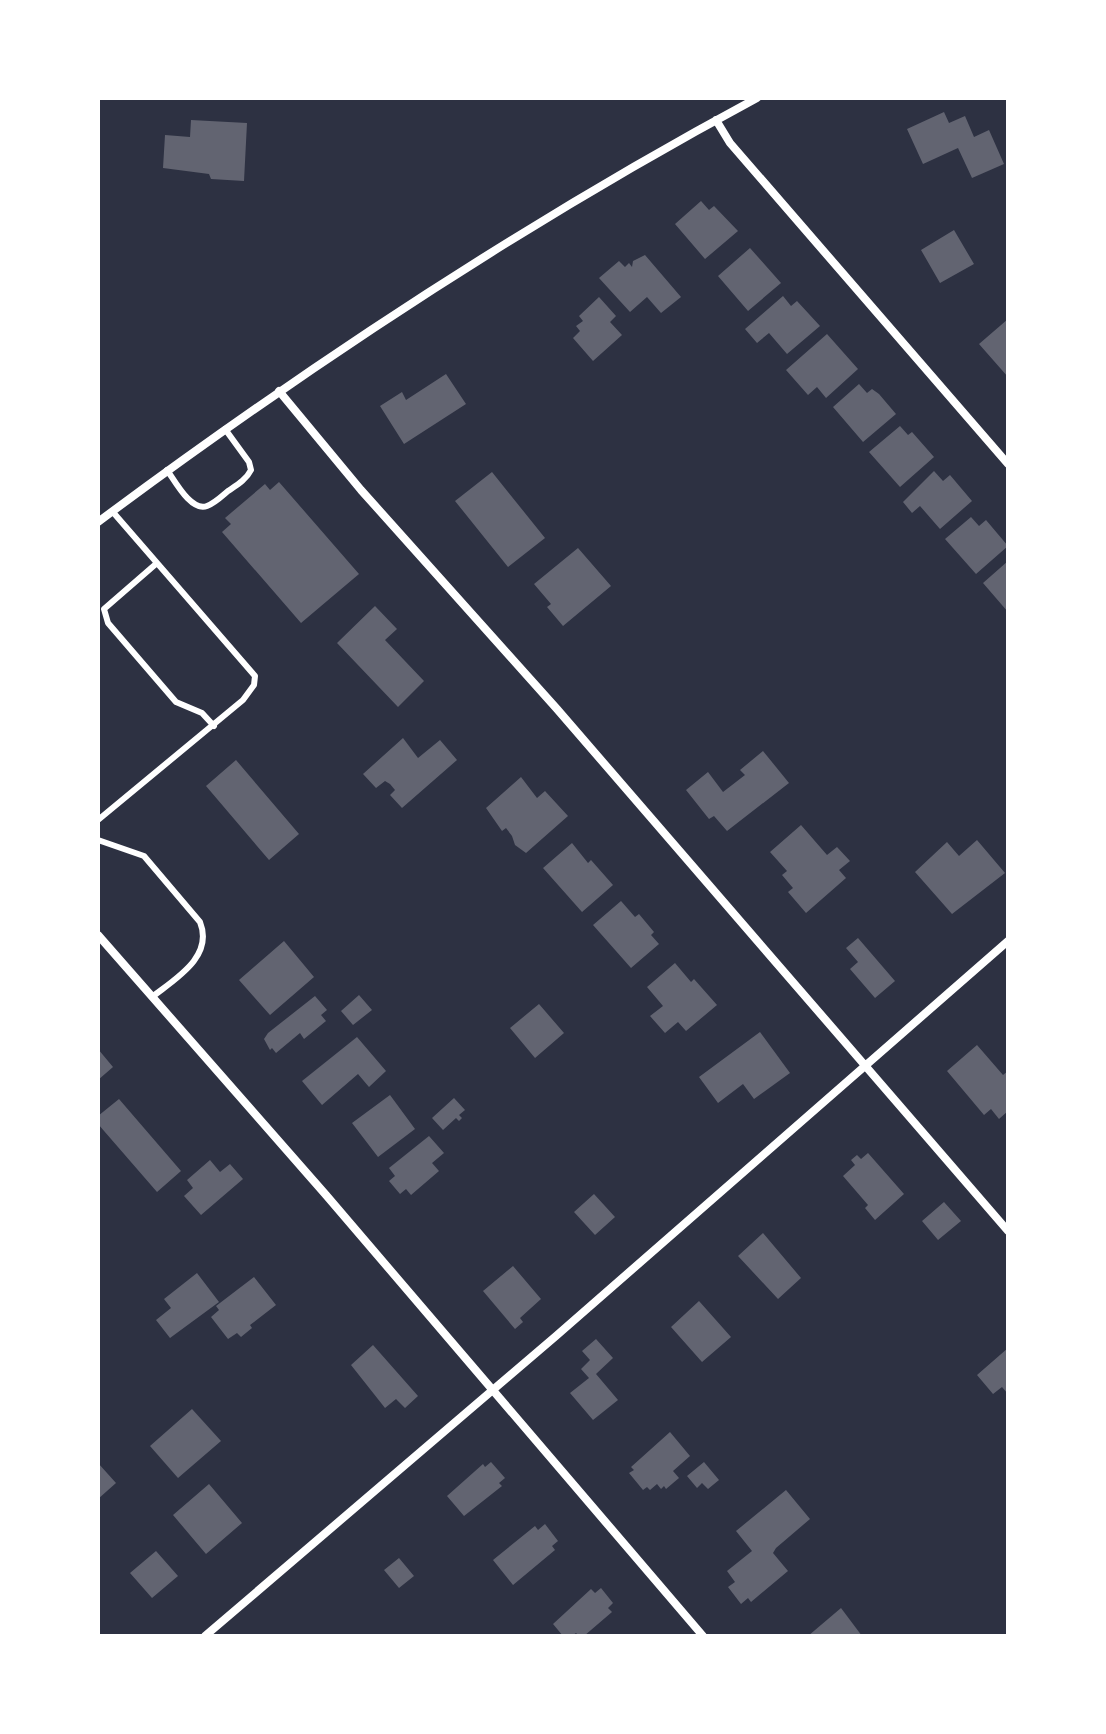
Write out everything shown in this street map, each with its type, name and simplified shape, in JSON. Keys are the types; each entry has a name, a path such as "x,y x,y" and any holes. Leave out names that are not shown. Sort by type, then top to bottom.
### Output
{"street":[{"path":"98,522 279,391 522,232 757,98"},
{"path":"716,120 730,143 1008,464"},
{"path":"279,391 361,490 557,709 1008,1231"},
{"path":"98,935 326,1195 703,1636"},
{"path":"205,1636 492,1391 1008,941"}],"lane":[{"path":"167,470 193,503 200,507 220,498 248,476 251,470 249,462 225,429"},
{"path":"98,820 243,700 254,685 255,676 112,511"},
{"path":"157,563 104,609 104,615 176,702 202,713 214,726"},
{"path":"98,840 144,856 200,922 204,931 199,955 152,997"}],"building":[{"path":"944,112 949,123 965,116 974,137 989,130 1004,164 972,178 958,148 923,164 907,129"},
{"path":"191,120 247,123 244,181 211,179 209,174 163,168 165,135 190,137"},
{"path":"701,201 709,210 714,206 738,231 705,259 675,224"},
{"path":"954,230 974,264 940,283 921,250"},
{"path":"750,248 781,283 748,311 718,276"},
{"path":"645,255 681,297 661,313 647,297 630,312 599,278 619,261 625,267 629,263 632,267 633,261"},
{"path":"783,296 791,306 797,301 820,326 787,354 769,333 757,343 745,329"},
{"path":"599,297 616,316 610,322 622,335 593,361 573,338 580,331 576,326 583,321 579,316"},
{"path":"1008,319 1008,377 979,344"},
{"path":"827,334 858,369 826,398 817,387 808,395 786,370"},
{"path":"446,374 466,404 404,444 380,406 402,392 406,400"},
{"path":"859,384 867,393 872,389 879,394 896,414 863,442 833,407"},
{"path":"900,426 908,435 912,432 934,457 900,487 869,452"},
{"path":"934,471 943,481 950,475 972,501 940,529 920,506 912,513 903,502"},
{"path":"492,472 545,538 508,567 455,501"},
{"path":"279,482 359,574 301,623 222,532 231,524 225,518 265,484 270,490"},
{"path":"971,517 979,526 986,520 1008,546 976,574 945,539"},
{"path":"578,548 611,586 563,626 547,607 551,604 534,584"},
{"path":"1008,561 1008,612 983,583"},
{"path":"375,606 397,629 385,640 424,681 398,707 337,643"},
{"path":"403,738 418,758 440,740 457,760 402,808 390,795 395,790 390,784 385,781 376,788 363,774"},
{"path":"763,751 789,783 727,831 714,816 709,819 686,790 708,772 723,792 745,775 740,770"},
{"path":"236,760 299,834 269,860 206,786"},
{"path":"521,777 537,798 545,791 568,816 526,853 515,845 506,828 502,831 486,808"},
{"path":"801,825 827,855 837,847 850,861 839,870 846,878 806,913 788,892 793,888 782,875 787,871 770,852"},
{"path":"977,840 1005,873 952,914 915,872 947,842 959,856"},
{"path":"572,843 588,863 591,860 613,885 582,912 543,868"},
{"path":"621,901 635,917 639,914 654,932 651,935 659,944 631,968 593,925"},
{"path":"858,938 895,981 875,998 850,969 858,962 846,948"},
{"path":"284,941 314,977 270,1015 239,980"},
{"path":"675,963 717,1005 686,1031 678,1022 665,1033 650,1016 663,1006 647,987"},
{"path":"359,995 372,1010 353,1025 341,1011"},
{"path":"315,996 327,1010 321,1015 326,1021 304,1039 300,1033 276,1053 272,1048 270,1050 264,1039 268,1033"},
{"path":"539,1004 564,1033 535,1058 510,1028"},
{"path":"760,1032 790,1073 754,1099 743,1084 718,1103 699,1077"},
{"path":"357,1037 386,1071 369,1087 358,1074 322,1105 302,1081"},
{"path":"977,1045 1003,1075 1008,1071 1008,1111 999,1119 991,1109 984,1115 947,1071"},
{"path":"98,1049 113,1067 98,1080"},
{"path":"390,1095 415,1129 378,1157 352,1123"},
{"path":"454,1098 465,1110 459,1115 462,1118 459,1121 456,1118 443,1130 432,1118"},
{"path":"119,1099 181,1171 157,1192 98,1124 98,1116"},
{"path":"429,1136 444,1153 432,1163 439,1171 411,1195 406,1189 400,1194 389,1181 395,1176 389,1168"},
{"path":"868,1153 904,1194 875,1220 865,1208 868,1205 843,1176 855,1165 851,1160 857,1155 861,1159"},
{"path":"210,1160 220,1172 230,1164 243,1179 201,1215 184,1196 193,1188 187,1180"},
{"path":"594,1194 615,1217 595,1235 574,1212"},
{"path":"944,1202 961,1221 938,1240 922,1221"},
{"path":"763,1233 801,1278 778,1299 738,1256"},
{"path":"513,1266 541,1299 520,1318 523,1322 515,1329 483,1291"},
{"path":"197,1273 219,1302 170,1338 156,1320 171,1308 164,1299"},
{"path":"254,1277 276,1305 250,1325 252,1328 241,1337 237,1333 228,1339 211,1317 219,1310 216,1306"},
{"path":"699,1301 731,1337 702,1362 671,1327"},
{"path":"596,1339 613,1358 596,1374 618,1400 593,1420 570,1393 589,1378 581,1369 590,1360 582,1351"},
{"path":"373,1345 418,1396 405,1408 396,1399 385,1408 351,1365"},
{"path":"1008,1348 1008,1394 1002,1387 993,1394 977,1375"},
{"path":"192,1409 221,1441 178,1478 150,1446"},
{"path":"670,1432 690,1456 673,1471 679,1478 666,1489 664,1486 661,1489 657,1484 650,1490 647,1487 643,1490 629,1473 634,1470 631,1467"},
{"path":"491,1462 505,1478 499,1483 502,1486 464,1516 447,1496 483,1464 485,1467"},
{"path":"704,1462 719,1480 708,1489 702,1483 697,1488 687,1476"},
{"path":"98,1463 116,1483 98,1499"},
{"path":"209,1484 242,1523 206,1554 173,1515"},
{"path":"786,1490 810,1519 773,1553 788,1571 751,1602 748,1598 741,1604 728,1587 735,1582 727,1571 752,1551 736,1531"},
{"path":"545,1524 558,1541 552,1546 555,1550 513,1585 493,1560 535,1526 538,1530"},
{"path":"156,1551 178,1576 152,1598 130,1573"},
{"path":"399,1558 414,1576 399,1588 384,1570"},
{"path":"601,1588 613,1603 608,1608 612,1612 584,1636 576,1633 563,1636 553,1624 591,1589 595,1593"},
{"path":"841,1608 862,1636 808,1636"}]}
